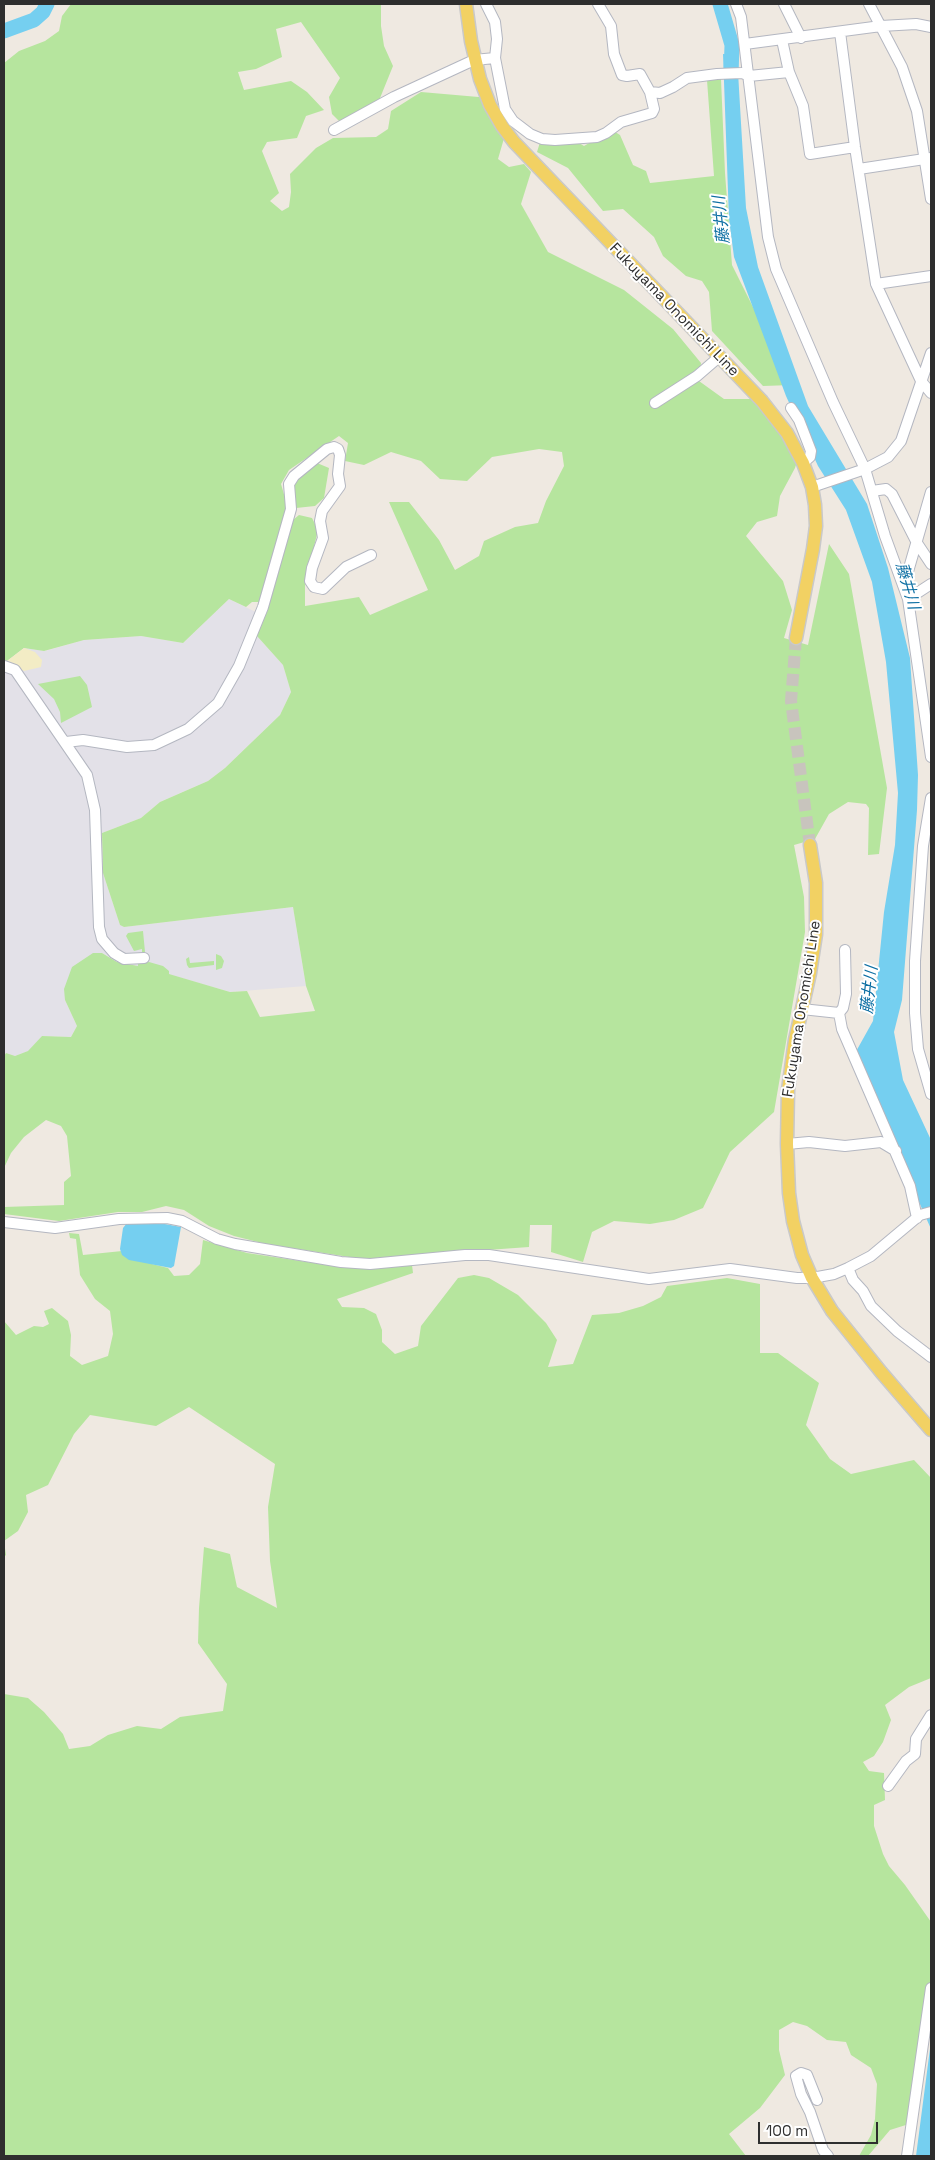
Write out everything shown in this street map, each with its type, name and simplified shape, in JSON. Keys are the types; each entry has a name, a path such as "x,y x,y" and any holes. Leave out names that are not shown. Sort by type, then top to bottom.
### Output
{"main road":[{"name":"Fukuyama Onomichi Line","path":"466,4 474,60 490,105 514,142 767,408 787,433 817,486 814,549 796,638"},
{"name":"Fukuyama Onomichi Line","path":"810,844 816,883 817,917 810,973 795,1040 788,1090 786,1144 793,1221 802,1255 812,1278 832,1311 931,1430"}],"street":[{"path":"486,4 495,22 497,39 495,58 505,109 513,121 524,131 542,139 597,137 621,122 652,113 654,109 650,92 640,74 622,75 614,54 611,26 598,4"},
{"path":"736,4 742,17 745,44 745,74 768,237 776,269 861,471 872,490 885,536 908,600 931,757"},
{"path":"784,4 801,38"},
{"path":"869,4 902,68 917,111 929,159 931,199"},
{"path":"745,44 881,26 916,24 931,27"},
{"path":"840,32 876,284 921,381 931,393"},
{"path":"782,40 789,72 803,106 810,154 855,147"},
{"path":"334,130 394,97 474,60 495,58"},
{"path":"650,92 660,93 687,78 717,74 789,72"},
{"path":"859,169 929,159"},
{"path":"876,284 931,276"},
{"path":"817,486 861,471 888,457 901,441 931,353"},
{"path":"656,403 697,376 719,357"},
{"path":"791,408 799,420 811,451 810,457 803,463"},
{"path":"66,742 83,740 127,748 154,745 188,729 218,703 239,666 263,606 291,509 289,484 294,476 327,449 334,447 338,449 340,455 338,474 340,486 322,511 320,521 323,538 312,568 310,581 314,587 323,590 346,567 371,555"},
{"path":"872,490 886,489 892,494 917,543 931,564"},
{"path":"901,580 907,574 931,492"},
{"path":"908,600 931,584"},
{"path":"4,666 16,670 87,774 95,810 99,926 102,939 114,953 124,959 144,958"},
{"path":"931,798 923,846 915,961 914,1013 918,1049 931,1094"},
{"path":"4,1222 55,1228 119,1219 167,1218 182,1221 217,1239 235,1244 341,1262 370,1264 465,1255 489,1255 649,1279 730,1269 797,1278 812,1278 834,1274 870,1256 924,1215 842,1029 839,1013 843,1008 846,994 845,950"},
{"path":"802,1010 839,1013"},
{"path":"786,1144 808,1142 845,1146 881,1142 896,1151"},
{"path":"848,1268 853,1280 871,1306 897,1331 931,1357"},
{"path":"888,1786 906,1760 914,1754 916,1739 931,1715"},
{"path":"907,2156 931,1988"},
{"path":"817,2100 806,2075 802,2073 796,2076 823,2150 828,2156"}],"shaded area":[{"path":"229,599 264,616 257,636 283,665 291,692 280,715 225,768 208,781 160,802 141,818 102,833 103,873 120,925 124,927 293,907 306,986 230,992 147,968 117,962 102,953 65,1000 77,1026 71,1037 42,1036 29,1051 15,1056 6,1053 4,1056 4,660 7,661 24,648 45,651 84,640 141,636 183,643"}],"green space":[{"path":"71,4 381,4 381,26 384,46 393,66 378,103 340,122 332,114 329,97 340,78 301,22 276,29 282,57 256,69 238,72 244,90 291,81 307,92 324,110 306,116 297,138 267,142 262,151 279,193 270,201 282,211 289,207 291,192 290,174 316,148 333,138 376,137 388,129 391,111 421,92 490,98 507,128 498,159 509,167 524,164 531,172 521,204 548,252 624,290 673,329 701,363 699,381 724,399 756,399 801,449 795,468 780,496 777,516 757,522 746,536 783,581 792,610 784,638 808,645 829,544 849,574 887,788 879,854 868,855 869,808 866,804 848,802 829,814 815,839 794,845 804,897 805,932 774,1112 730,1152 703,1208 674,1220 650,1224 614,1221 592,1232 583,1262 551,1252 552,1225 530,1225 529,1247 362,1259 266,1244 234,1236 209,1226 184,1210 166,1206 142,1212 118,1212 59,1221 4,1214 4,1207 64,1205 64,1182 71,1176 67,1136 61,1126 46,1120 24,1137 11,1153 4,1168 4,1056 6,1053 15,1056 28,1051 42,1036 71,1037 77,1026 65,1000 64,989 72,967 93,953 102,953 117,962 138,966 138,964 149,962 163,966 169,971 169,974 230,992 247,991 260,1017 315,1011 306,986 293,907 124,927 120,925 103,873 102,833 141,818 160,802 208,781 225,768 280,715 291,692 283,665 257,636 288,524 299,515 312,518 318,530 305,585 305,606 359,597 370,615 428,590 389,502 409,502 439,540 455,570 479,556 484,541 515,527 538,523 546,501 564,466 562,452 539,449 492,457 467,481 440,479 421,461 391,452 364,465 345,461 348,443 339,436 289,470 281,484 288,508 260,602 252,602 246,607 229,599 183,643 141,636 84,640 44,651 24,648 7,661 4,660 4,63 19,51 45,41 59,31 62,16"},
{"path":"721,79 725,173 732,265 792,385 763,386 712,331 709,292 702,281 686,276 663,256 654,237 623,209 603,211 568,168 537,152 541,139 574,140 584,146 612,130 620,135 633,165 646,171 650,183 714,176 707,80"},
{"path":"317,463 329,468 324,498 315,506 296,508 294,494 295,479"},
{"path":"80,676 87,685 92,707 61,723 60,712 54,699 38,684"},
{"path":"143,931 145,952 142,952 142,949 134,951 126,936 128,933"},
{"path":"216,954 221,956 224,961 222,968 216,970"},
{"path":"189,957 190,963 214,961 214,965 189,968 186,959"},
{"path":"69,1233 79,1234 83,1255 132,1250 152,1264 168,1268 174,1276 189,1275 200,1264 203,1240 247,1253 341,1267 372,1268 412,1265 413,1273 337,1299 342,1307 364,1308 376,1314 382,1330 382,1342 395,1354 418,1346 421,1326 458,1278 474,1275 489,1278 518,1295 546,1323 557,1340 548,1367 573,1364 592,1315 619,1313 643,1306 661,1297 667,1286 727,1278 760,1284 760,1353 778,1353 819,1383 806,1425 830,1459 851,1474 914,1460 931,1478 931,1678 909,1687 885,1705 891,1720 883,1742 874,1756 863,1762 869,1771 884,1773 885,1800 874,1805 874,1826 883,1854 889,1866 931,1922 931,1990 909,2124 890,2130 868,2156 859,2156 871,2135 875,2119 877,2084 871,2068 851,2055 846,2042 827,2040 807,2026 793,2022 779,2030 779,2050 785,2075 760,2108 729,2134 746,2156 4,2156 4,1694 28,1698 44,1712 63,1734 69,1749 90,1746 108,1735 137,1726 161,1729 180,1717 223,1711 227,1684 198,1643 204,1547 230,1554 237,1587 277,1608 270,1561 268,1507 275,1464 189,1407 156,1426 90,1415 74,1434 48,1485 26,1495 28,1512 18,1531 4,1541 4,1321 16,1335 34,1326 43,1327 49,1324 44,1311 52,1308 68,1321 71,1335 70,1356 82,1365 108,1356 113,1334 110,1311 95,1299 80,1275 76,1239 70,1238"},
{"path":"4,1541 6,1555 4,1557"}],"sand":[{"path":"24,648 35,652 42,660 41,667 24,671 7,661"}],"water":[{"path":"723,54 737,55 746,208 758,267 808,406 867,504 888,568 910,658 918,775 917,810 902,1000 894,1032 903,1080 931,1140 931,1229 854,1055 873,1021 884,912 895,845 898,793 886,662 872,582 846,510 818,466 786,396 734,257 729,219"},
{"path":"154,1222 181,1227 174,1266 171,1268 129,1260 122,1255 120,1249 123,1228 127,1223"},
{"path":"931,2041 931,2156 916,2156"}],"waterway":[{"path":"4,31 34,20 43,12 47,4"},
{"name":"藤井川","path":"720,4 732,45 731,75"}],"tunnel":[{"path":"796,638 791,701 810,845"}]}
